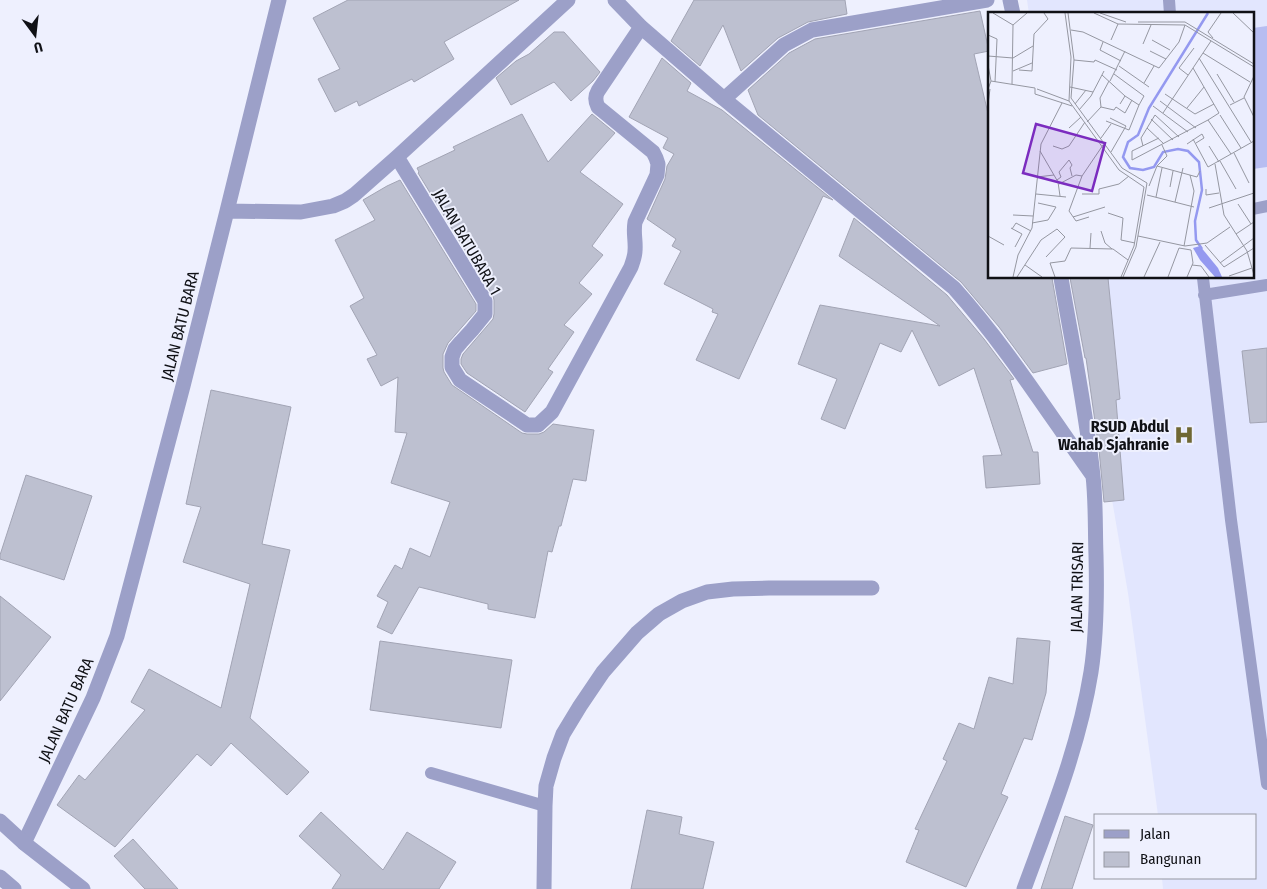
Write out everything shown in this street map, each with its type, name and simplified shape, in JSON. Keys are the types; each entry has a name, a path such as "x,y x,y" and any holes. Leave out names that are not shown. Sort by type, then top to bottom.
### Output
{"street":[{"name":"JALAN BATU BARA","path":"24,843 93,698 117,636 180,396 279,0"},
{"path":"227,211 301,212 333,206 345,201 397,157 568,0"},
{"path":"616,0 641,27 724,99 954,288 972,307 1007,354 1093,476"},
{"path":"724,99 784,45 812,30 987,0"},
{"name":"JALAN BATUBARA 1","path":"397,157 485,301 485,314 455,350 452,357 452,367 460,380 527,425 538,425 552,412 631,267 635,249 635,222 657,175 658,164 653,152 596,103 598,91 641,27"},
{"name":"JALAN TRISARI","path":"1024,889 1067,769 1081,721 1091,673 1096,626 1093,476 1061,279"},
{"path":"544,889 546,786 554,758 563,734 580,706 603,672 637,633 659,614 682,601 707,592 769,588 872,588"},
{"path":"0,821 24,843 83,889"},
{"path":"0,878 14,889"}],"lane":[{"path":"1254,209 1267,206"},
{"path":"1203,279 1231,520 1267,784"},
{"path":"1204,295 1267,286"},
{"path":"431,773 545,806"}],"shaded area":[{"name":"RSUD Abdul Wahab Sjahranie","path":"1027,0 1267,0 1267,889 1163,889 1162,879 1257,879 1257,814 1158,814 1128,593 1074,279 1254,279 1254,12 1029,12"},
{"path":"1267,26 1267,167 1254,169 1254,28"}],"building":[{"path":"348,0 519,0 444,42 454,59 414,82 412,79 359,106 357,101 335,112 318,79 340,69 313,18"},
{"path":"694,0 845,0 847,14 808,22 778,38 741,71 723,25 700,66 671,41"},
{"path":"980,11 988,51 974,54 988,114 988,279 1052,279 1067,364 1033,373 999,327 961,282 758,115 748,90 789,53 815,39"},
{"path":"554,32 564,32 600,72 571,101 554,82 511,105 496,78 516,61 529,54"},
{"path":"662,58 691,83 687,91 722,110 833,200 823,196 739,379 696,360 718,314 712,312 713,309 664,284 681,251 672,246 676,239 647,219 665,179 667,166 674,154 663,148 668,138 629,117"},
{"path":"522,114 548,162 592,114 615,133 580,172 623,204 592,246 603,255 579,283 592,294 564,325 574,332 548,369 553,372 525,412 467,373 461,364 463,354 493,319 494,300 418,173 417,168 455,150 453,147"},
{"path":"400,180 476,304 476,311 448,343 443,354 444,372 452,385 522,433 539,434 553,424 594,430 586,481 573,479 552,552 548,551 535,618 488,609 488,604 419,587 392,634 377,627 388,602 377,596 395,565 402,569 410,548 430,557 450,502 391,483 407,433 395,432 398,377 381,386 367,359 377,355 350,306 364,298 335,240 375,220 363,200"},
{"path":"854,218 947,295 1014,379 1010,380 1033,452 1038,452 1040,484 986,488 983,456 1002,455 974,368 939,386 912,330 901,352 880,343 845,429 821,419 837,379 798,364 820,305 940,326 839,256"},
{"path":"1070,279 1108,279 1120,399 1116,400 1124,500 1104,502 1099,450"},
{"path":"1267,348 1267,422 1250,423 1242,351"},
{"path":"211,390 291,407 262,544 290,550 250,718 309,772 287,795 231,743 211,766 197,754 115,847 57,805 79,775 85,780 145,710 131,702 149,669 221,708 250,584 183,562 201,507 186,504"},
{"path":"26,475 92,496 64,580 0,559"},
{"path":"0,596 51,637 0,701"},
{"path":"1017,638 1050,641 1046,693 1032,740 1024,738 1001,794 1008,797 966,887 906,862 919,830 915,829 947,761 943,759 959,723 974,729 989,677 1013,684"},
{"path":"380,641 512,660 501,728 370,710"},
{"path":"647,810 682,817 679,834 714,842 703,889 631,889"},
{"path":"321,812 383,870 407,832 456,862 439,889 332,889 341,875 299,836"},
{"path":"1065,816 1093,825 1072,889 1041,889"},
{"path":"133,839 178,889 145,889 114,856"}],"place":[{"name":"RSUD Abdul Wahab Sjahranie","path":"1184,435"}]}
